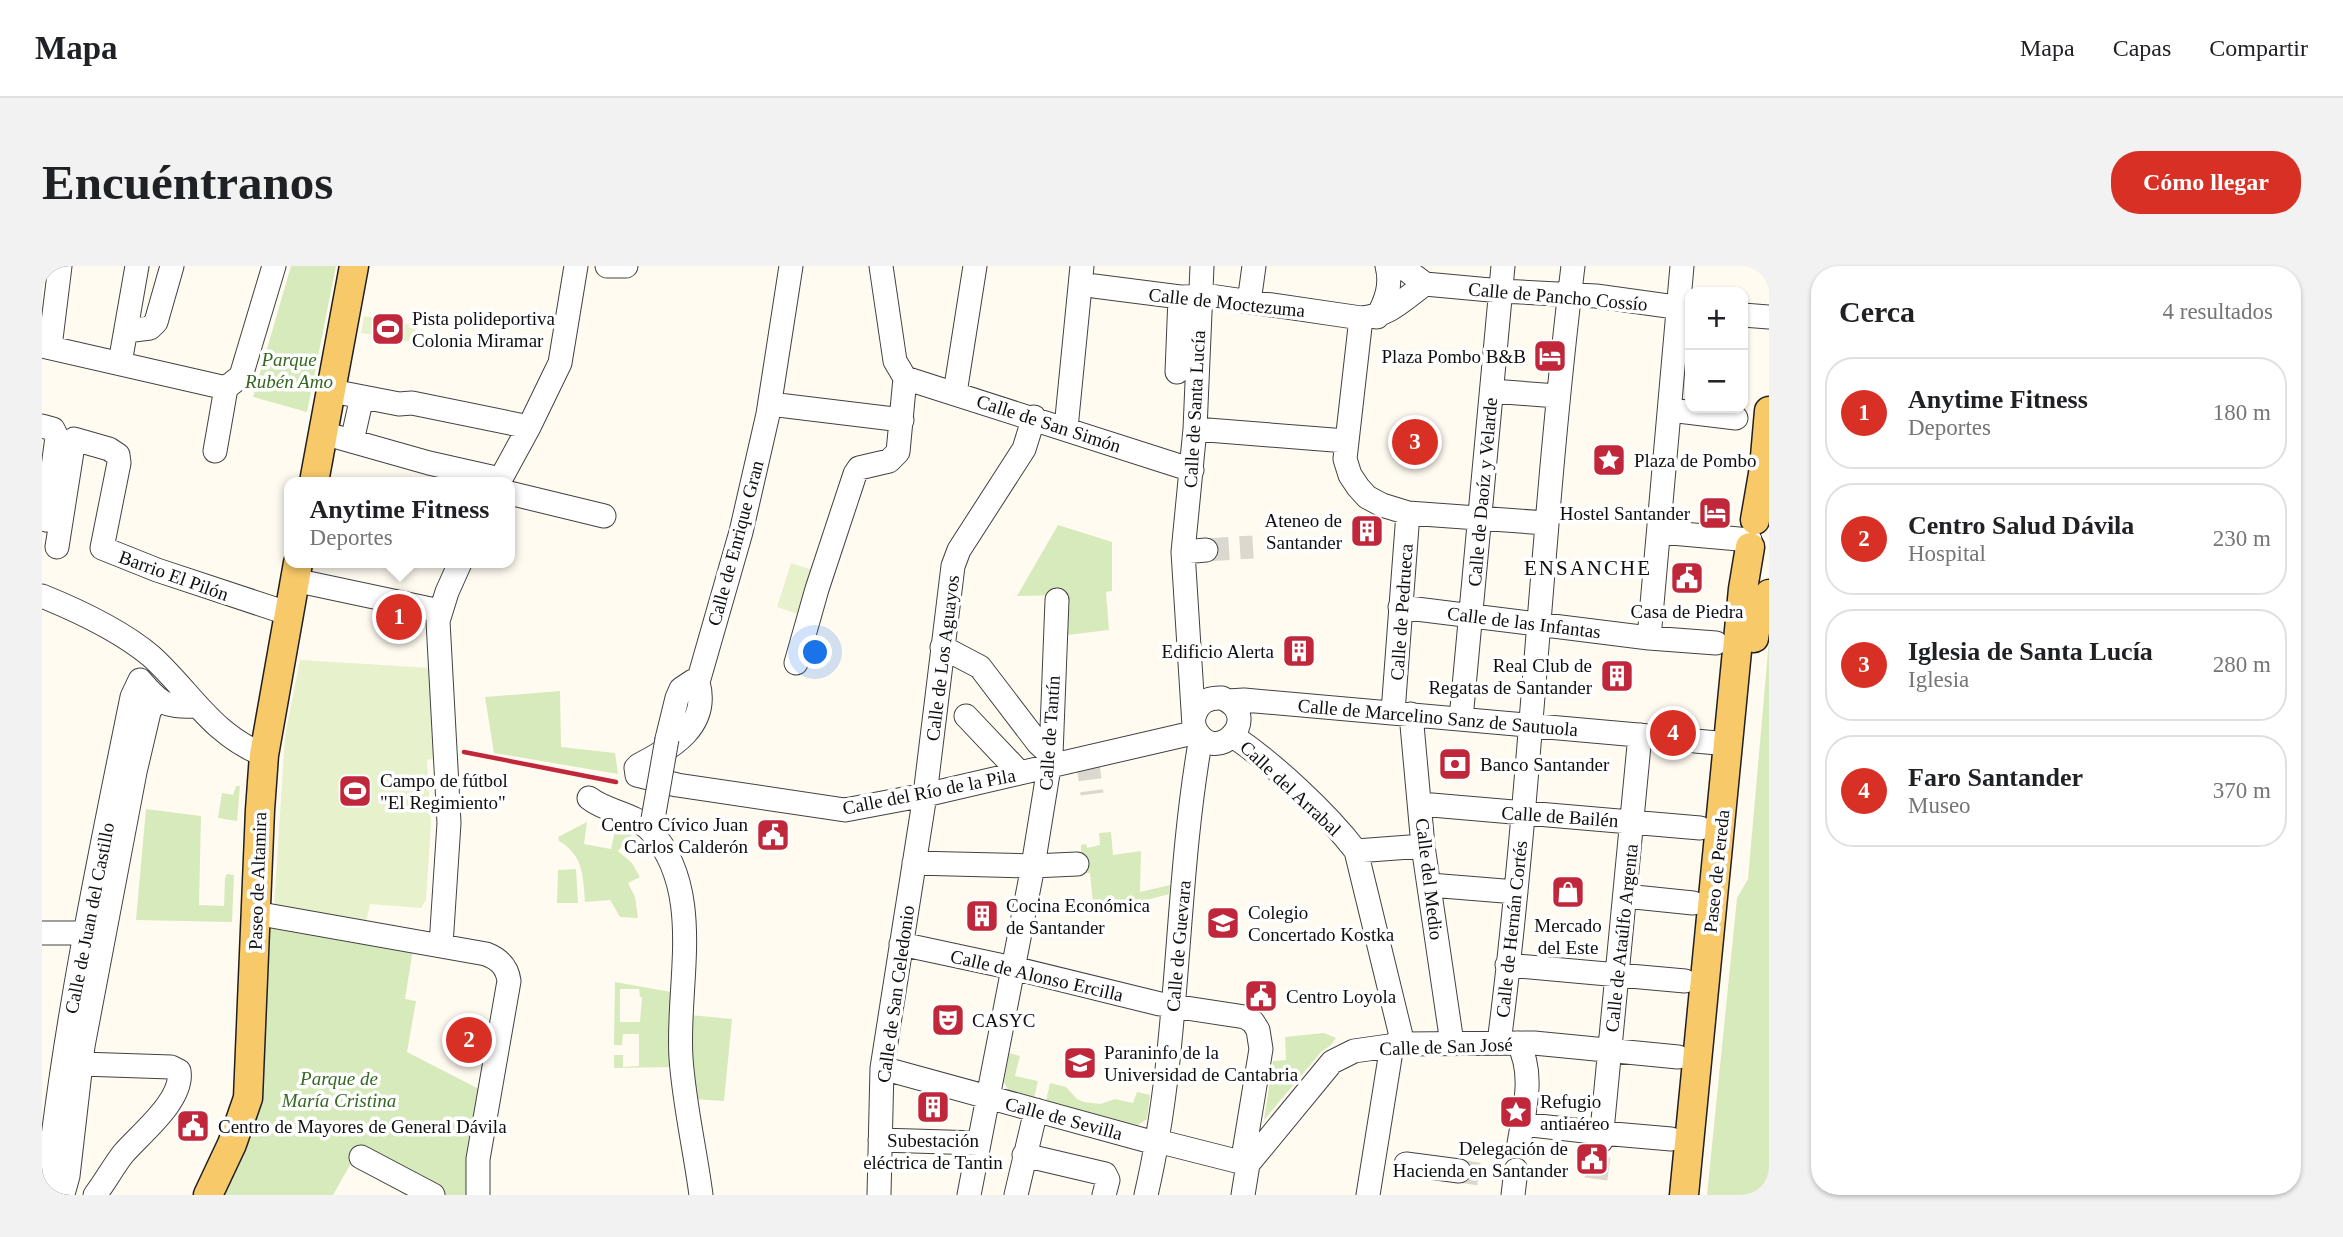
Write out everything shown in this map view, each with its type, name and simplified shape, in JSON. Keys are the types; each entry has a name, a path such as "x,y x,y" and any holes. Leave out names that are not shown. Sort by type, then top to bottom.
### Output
{"main road":[{"path":"315,477 354,266"},
{"name":"Paseo de Pereda","path":"1684,1195 1743,589 1756,528 1769,411"},
{"path":"1756,528 1756,562 1769,575"},
{"name":"Paseo de Altamira","path":"208,1195 232,1144 248,1098 264,755 296,572"},
{"name":"Paseo de Pereda","path":"1699,1195 1756,618 1762,602 1769,594"}],"street":[{"path":"60,266 46,346 226,388"},
{"path":"120,363 137,266"},
{"path":"126,331 150,328 156,322 172,266"},
{"path":"215,450 226,388 241,376 274,266"},
{"path":"507,477 561,359 576,266"},
{"path":"607,266 626,266"},
{"name":"Calle de Enrique Gran","path":"698,682 741,532 770,404 791,266"},
{"path":"796,663 855,474 859,468 889,461 898,452 905,378 895,361 881,266"},
{"path":"955,393 975,266"},
{"name":"Calle de Santa Lucía","path":"1177,372 1190,296 1202,266"},
{"path":"1249,302 1254,266"},
{"path":"1387,266 1388,290 1385,303 1369,318 1346,442 1347,467 1358,487 1374,501 1408,513 1546,523"},
{"name":"Calle de Daoíz y Velarde","path":"1461,719 1503,266"},
{"name":"Calle de Hernán Cortés","path":"1573,266 1557,396 1516,892 1507,965 1508,1043 1527,1065 1521,1134 1601,1137"},
{"path":"1649,638 1670,410 1685,312 1682,266"},
{"path":"1369,318 1420,274"},
{"name":"Calle de Pancho Cossío","path":"1420,274 1501,291 1596,296 1668,306 1685,312"},
{"path":"1066,428 1088,276"},
{"name":"Calle de Moctezuma","path":"1088,276 1190,296 1369,318"},
{"name":"Calle de Santa Lucía","path":"1190,296 1195,429 1192,470 1195,551 1191,655 1197,729"},
{"path":"1748,315 1769,317"},
{"name":"Calle de San Simón","path":"905,378 1034,417 1192,470"},
{"path":"332,391 399,404 412,403 526,433"},
{"path":"1492,391 1557,396"},
{"path":"352,441 362,397"},
{"path":"770,404 902,420"},
{"path":"1670,410 1736,418"},
{"name":"Calle de Los Aguayos","path":"925,794 951,579 957,555 1024,449 1034,417"},
{"path":"42,426 53,429 57,437 49,547"},
{"path":"1195,429 1346,442"},
{"path":"324,433 475,477"},
{"name":"Barrio El Pilón","path":"49,547 74,439 109,449 118,455 119,463 102,548 157,570 287,613"},
{"path":"515,489 604,516"},
{"name":"Calle de Pedrueca","path":"1402,713 1400,607 1408,513"},
{"path":"1660,532 1756,528"},
{"path":"441,945 449,822 438,636 440,611 458,568"},
{"path":"296,572 440,611"},
{"path":"42,596 112,630 150,655 185,691 195,706 231,737 248,749 264,755"},
{"name":"Calle de Tantín","path":"970,1195 1033,866 1050,761 1056,600"},
{"name":"Calle de las Infantas","path":"1400,607 1649,638 1716,643"},
{"path":"942,647 980,667 1050,761"},
{"path":"1191,655 1225,700 1236,708 1239,716 1238,727 1233,736 1216,743 1197,729 1199,705 1207,700 1225,700"},
{"name":"Calle de Juan del Castillo","path":"139,680 159,702 150,708 135,772 80,1064 68,1176 57,1193 49,1171 47,1135 84,933 132,697 139,680"},
{"path":"698,682 693,681 681,689 667,739 651,825 672,867 681,897 685,943 677,988 681,1066 701,1195"},
{"name":"Calle del Río de la Pila","path":"698,682 700,699 695,722 684,738 639,765 636,768 637,775 677,785 827,809 845,810 925,794 1020,773 1050,761 1197,729"},
{"name":"Calle de Marcelino Sanz de Sautuola","path":"1225,700 1402,713 1644,736"},
{"path":"159,702 195,706"},
{"name":"Calle del Medio","path":"1402,713 1420,804 1423,846 1452,1043"},
{"path":"966,716 1020,773"},
{"name":"Calle de Guevara","path":"1146,1195 1158,1143 1173,1007 1197,729"},
{"name":"Calle del Arrabal","path":"1233,736 1251,748 1330,820 1356,851 1398,1044"},
{"name":"Calle de Ataúlfo Argenta","path":"1601,1137 1632,821 1644,736"},
{"path":"1695,741 1729,744"},
{"name":"Calle de San Celedonio","path":"879,1195 882,1068 925,794"},
{"path":"589,798 597,805 642,824 651,825"},
{"name":"Calle de Bailén","path":"1420,804 1700,828"},
{"path":"1356,851 1423,846"},
{"path":"914,863 1033,866 1077,864"},
{"path":"1430,885 1516,892"},
{"path":"1625,896 1693,903"},
{"path":"256,913 486,954 503,964 509,981 478,1159 478,1195"},
{"path":"42,933 84,933"},
{"name":"Calle de Alonso Ercilla","path":"901,944 1173,1007"},
{"path":"1507,965 1685,981"},
{"path":"1173,1007 1245,1017 1253,1022 1258,1030 1261,1049 1244,1152 1248,1164 1243,1195"},
{"name":"Calle de San José","path":"1248,1164 1332,1062 1354,1051 1398,1044 1508,1043 1678,1056"},
{"path":"1368,1195 1398,1044"},
{"path":"80,1064 171,1066 179,1071 181,1079 170,1102 121,1157 95,1195"},
{"name":"Calle de Sevilla","path":"882,1068 1158,1143 1248,1164"},
{"path":"1016,1195 1036,1110"},
{"path":"1601,1137 1671,1139"},
{"path":"880,1140 979,1143"},
{"path":"1024,1155 1105,1174 1108,1180 1104,1195"},
{"path":"361,1157 433,1195"},
{"path":"1406,1164 1459,1171"},
{"path":"1513,1195 1516,1170"}],"green space":[{"name":"Parque Rubén Amo","path":"291,266 336,266 307,412 253,397"},
{"name":"Pista polideportiva Colonia Miramar","path":"364,316 416,326 413,342 361,333"},
{"path":"1058,525 1112,542 1112,591 1106,592 1109,630 1067,635 1066,595 1017,596"},
{"path":"791,563 812,570 798,614 777,607"},
{"path":"1769,640 1769,1195 1707,1195 1737,898 1748,879"},
{"name":"Campo de fútbol \"El Regimiento\"","path":"300,660 432,668 437,758 427,760 431,823 426,900 421,908 370,904 366,922 274,908 285,736"},
{"path":"560,691 561,747 615,753 618,774 494,753 485,697"},
{"path":"236,786 240,786 237,821 218,818 222,793 233,795"},
{"path":"146,809 201,816 199,905 224,906 225,878 227,874 234,875 232,922 136,920"},
{"path":"587,822 584,844 611,849 616,827 632,835 618,851 632,863 640,877 628,883 635,897 638,918 620,917 610,900 585,902 581,867 573,853 558,837"},
{"path":"1111,832 1113,855 1141,851 1140,892 1170,885 1169,894 1094,914 1090,873 1082,873 1081,845 1086,844 1087,848 1100,845 1099,833"},
{"path":"576,869 578,903 557,903 558,870"},
{"name":"Parque de María Cristina","path":"269,926 413,949 405,999 416,1001 407,1052 479,1089 469,1141 468,1195 404,1195 382,1178 350,1165 333,1195 223,1195 252,1136 260,1105"},
{"path":"615,982 671,992 672,1067 614,1068 614,1055 623,1055 623,1067 639,1066 639,1034 623,1034 622,1045 614,1045","holes":["620,989 639,989 642,997 640,1022 620,1022"]},
{"path":"690,1015 732,1019 724,1101 693,1099"},
{"path":"1324,1033 1336,1038 1264,1120 1273,1061 1286,1060 1285,1037"},
{"path":"1009,1053 1020,1056 1015,1076 1038,1081 1034,1098 1009,1091 1004,1082"},
{"path":"1050,1083 1066,1087 1077,1099 1084,1102 1100,1104 1115,1099 1133,1103 1137,1092 1150,1095 1147,1119 1138,1125 1046,1101"}],"tunnel":[{"path":"1206,550 1253,547"},
{"path":"1087,757 1092,794"},
{"path":"1596,1179 1601,1141"},
{"path":"1459,1171 1479,1174"}],"railway":[{"path":"464,752 616,782"}],"place":[{"name":"Pista polideportiva Colonia Miramar","path":"388,329"},
{"name":"Plaza Pombo B&B","path":"1550,356"},
{"name":"Iglesia de Santa Lucía","path":"1415,442"},
{"name":"Plaza de Pombo","path":"1609,460"},
{"name":"Hostel Santander","path":"1715,513"},
{"name":"Ateneo de Santander","path":"1367,531"},
{"name":"Casa de Piedra","path":"1687,578"},
{"name":"Anytime Fitness","path":"399,617"},
{"name":"Edificio Alerta","path":"1299,651"},
{"name":"Real Club de Regatas de Santander","path":"1617,676"},
{"name":"Faro Santander","path":"1673,733"},
{"name":"Banco Santander","path":"1455,764"},
{"name":"Campo de fútbol \"El Regimiento\"","path":"355,791"},
{"name":"Centro Cívico Juan Carlos Calderón","path":"773,835"},
{"name":"Mercado del Este","path":"1568,892"},
{"name":"Cocina Económica de Santander","path":"982,916"},
{"name":"Colegio Concertado Kostka","path":"1223,923"},
{"name":"Centro Loyola","path":"1261,996"},
{"name":"CASYC","path":"948,1020"},
{"name":"Centro Salud Dávila","path":"469,1040"},
{"name":"Paraninfo de la Universidad de Cantabria","path":"1080,1063"},
{"name":"Subestación eléctrica de Tantin","path":"933,1107"},
{"name":"Refugio antiaéreo","path":"1516,1112"},
{"name":"Centro de Mayores de General Dávila","path":"193,1126"},
{"name":"Delegación de Hacienda en Santander","path":"1592,1159"}],"district":[{"name":"ENSANCHE","path":"1588,568"}]}
